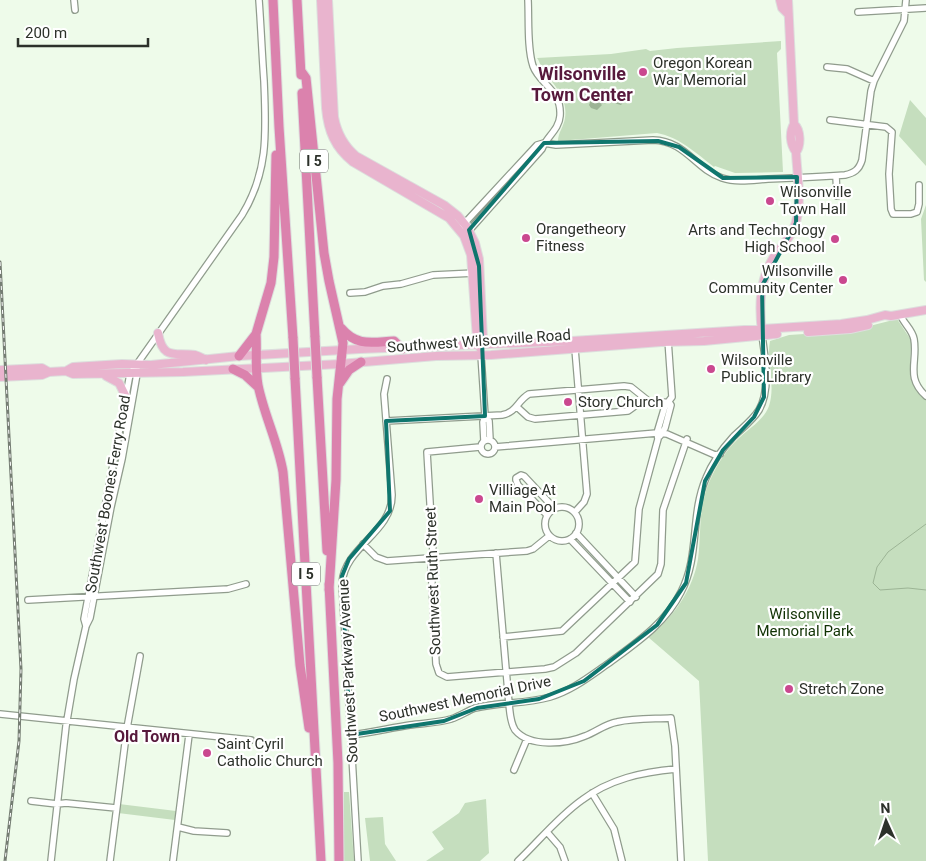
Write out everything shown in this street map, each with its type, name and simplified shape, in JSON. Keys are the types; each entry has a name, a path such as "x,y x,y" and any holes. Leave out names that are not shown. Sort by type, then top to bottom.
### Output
{"highway":[{"name":"I 5","path":"273,0 321,861"},
{"name":"I 5","path":"297,0 338,763 339,861"},
{"name":"I 5","path":"301,71 306,78 328,281 343,343 338,387 336,480 329,590"},
{"name":"I 5","path":"240,356 256,334 267,301 274,257 275,162 279,127"},
{"path":"340,326 348,336 358,341 394,341 402,349"},
{"name":"I 5","path":"256,334 258,387 279,453 283,472 300,665 316,770"},
{"path":"338,387 349,370 361,362"},
{"path":"232,369 245,375 258,387"}],"main road":[{"path":"320,0 327,118 337,146 353,162 443,213 464,230"},
{"path":"328,0 334,117 341,138 356,156 444,205 458,216 464,230 477,250 476,273 483,339 480,345 481,355"},
{"path":"780,0 782,8 788,14"},
{"path":"762,332 760,304 762,286 773,258 794,228 798,207 796,152 799,146 798,129 794,124 788,14 790,7 788,0"},
{"name":"Southwest Wilsonville Road","path":"0,377 42,375 49,372 67,371 73,374 134,374 340,364 436,356 575,349 841,324 885,315 891,316 924,311"},
{"path":"158,333 164,349 171,354 196,355 206,360"},
{"name":"Southwest Wilsonville Road","path":"67,371 73,367 342,350 668,339"},
{"name":"Southwest Wilsonville Road","path":"0,370 42,368 49,372"},
{"path":"101,374 119,383 126,397"}],"street":[{"path":"74,0 75,10"},
{"name":"Southwest Boones Ferry Road","path":"92,597 122,459 136,364 242,215 253,195 260,175 265,151 266,128 259,0"},
{"path":"464,230 542,150 544,142 557,126 560,117 560,106 554,93 536,72 533,65 528,0"},
{"path":"544,142 556,145 658,140 678,147 709,171 723,178 738,180 836,176 852,173 858,168 862,160 869,99 874,80 901,28 906,10 906,0"},
{"path":"858,12 926,8"},
{"path":"827,66 847,68 874,80"},
{"path":"830,120 886,127 892,132 889,174 892,213 911,214 917,212 919,185"},
{"path":"836,176 838,196"},
{"path":"350,293 365,292 433,275 476,273"},
{"path":"900,314 914,338 914,380 926,396"},
{"name":"Southwest Memorial Drive","path":"350,735 411,724 444,721 477,708 549,697 575,687 630,647 664,618 677,601 688,577 693,559 695,518 700,494 710,470 731,439 754,417 762,401 765,379 762,332"},
{"path":"503,637 562,631 631,568 636,560 639,509 664,406 672,397 668,339"},
{"path":"574,512 584,502 587,494 575,349"},
{"path":"481,355 485,416 483,422 487,440 495,447 658,433 686,441 715,455 720,454"},
{"name":"Southwest Boones Ferry Road","path":"51,861 66,721 75,672 86,626 90,618 126,397 134,374"},
{"name":"Southwest Parkway Avenue","path":"358,861 342,582 347,562 385,519 391,506 384,394 387,379"},
{"path":"386,421 510,413 529,394 628,386 651,403 669,402"},
{"path":"516,407 532,418 581,415 631,410 642,396"},
{"path":"487,440 480,447 482,452 488,454 493,452 495,447"},
{"name":"Southwest Ruth Street","path":"480,447 428,452 436,664 439,673 447,677 545,669 554,666 576,653 636,597 660,571 663,512 686,441"},
{"path":"547,515 518,485 516,478 521,475 524,476 554,508"},
{"path":"562,506 574,512 579,521 576,533 570,539 558,541 549,536 544,526 547,515 554,508 562,506"},
{"path":"576,533 636,597"},
{"path":"363,544 381,560 432,558 533,549 549,536"},
{"path":"570,539 630,602"},
{"path":"496,553 510,718 514,728 527,739 567,741 584,737 606,725 618,722 671,718 675,739 681,861"},
{"path":"28,600 228,589 246,584"},
{"path":"110,861 127,728 140,656"},
{"path":"0,714 251,740"},
{"path":"173,861 189,735"},
{"path":"514,770 527,739"},
{"path":"518,861 577,804 592,793 608,784 625,778 652,771 676,769"},
{"path":"592,793 614,828 622,861"},
{"path":"31,801 116,808"},
{"path":"178,827 194,831 227,833"},
{"path":"547,832 560,847 565,861"}],"highlighted area":[{"path":"658,141 679,147 723,178 797,177 796,223 762,286 764,397 754,417 723,450 705,481 686,583 657,625 584,681 539,699 477,708 444,721 350,735 342,576 349,559 390,511 386,421 485,416 479,266 469,230 544,143"}],"green space":[{"path":"781,41 781,49 777,53 783,172 735,173 714,167 680,142 657,133 558,141 565,118 565,104 537,58 611,54 646,49 650,51"},
{"path":"910,100 926,118 926,166 899,136"},
{"path":"926,205 926,282 924,280 921,219"},
{"name":"Wilsonville Memorial Park","path":"897,319 911,340 910,373 912,383 919,394 926,400 926,861 708,861 699,681 648,637 666,621 692,582 698,559 704,497 714,471 730,447 760,420 767,411 772,390 769,357 770,341 789,335 850,331"},
{"path":"344,792 349,792 354,861 344,861"},
{"path":"486,799 489,853 480,861 426,861 444,849 432,832 459,813 465,803"},
{"path":"119,804 176,811 175,820 118,813"},
{"path":"383,817 385,844 396,861 370,861 365,818"}],"shaded area":[{"path":"613,94 625,100 621,105 610,102 601,104 597,110 591,108 589,105 591,100 596,98 598,100 598,97"}],"waterway":[{"path":"926,524 888,552 877,567 873,583 880,590 908,588 926,590"}],"railway":[{"path":"0,262 21,669 19,741 5,861"}],"place":[{"name":"Oregon Korean War Memorial","path":"643,72"},
{"name":"Wilsonville Town Hall","path":"770,201"},
{"name":"Orangetheory Fitness","path":"526,238"},
{"name":"Arts and Technology High School","path":"835,239"},
{"name":"Wilsonville Community Center","path":"843,280"},
{"name":"Wilsonville Public Library","path":"711,369"},
{"name":"Story Church","path":"568,402"},
{"name":"Villiage At Main Pool","path":"479,499"},
{"name":"Stretch Zone","path":"789,689"},
{"name":"Saint Cyril Catholic Church","path":"207,753"}],"district":[{"name":"Wilsonville Town Center","path":"582,83"},
{"name":"Old Town","path":"147,736"}]}
